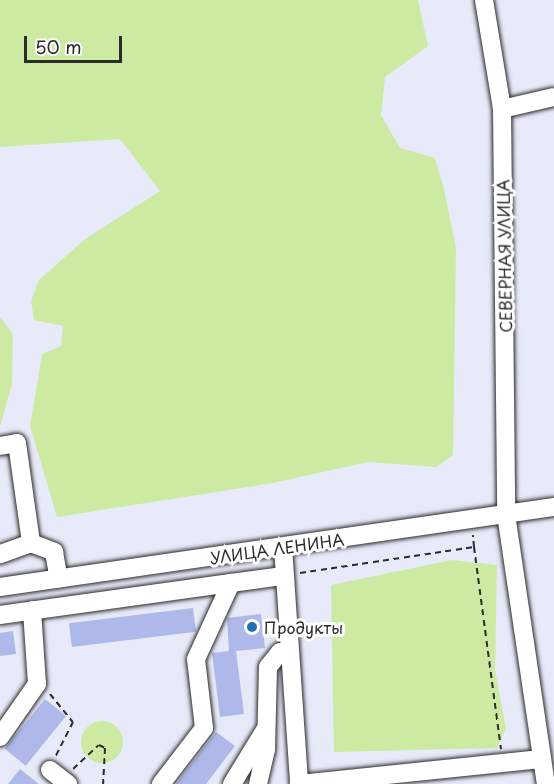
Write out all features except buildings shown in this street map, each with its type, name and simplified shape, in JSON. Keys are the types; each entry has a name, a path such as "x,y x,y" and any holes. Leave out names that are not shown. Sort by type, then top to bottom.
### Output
{"street":[{"name":"СЕВЕРНАЯ УЛИЦА","path":"484,0 502,109 506,513 546,784"},
{"path":"502,109 554,97"},
{"path":"0,446 17,443 31,543"},
{"name":"УЛИЦА ЛЕНИНА","path":"0,587 554,507"},
{"path":"0,554 31,543 54,552 58,579"},
{"path":"283,547 282,576 290,650 299,784 401,778 503,762 542,759"},
{"path":"0,615 282,576"},
{"path":"161,784 204,728 196,659 231,583"},
{"path":"0,737 37,684 32,610"},
{"path":"258,784 266,728 268,667 280,652 290,650"},
{"path":"232,784 266,728"}],"path":[{"path":"471,519 503,762"},
{"path":"282,576 474,547"},
{"path":"37,684 56,698 73,722 60,778"},
{"path":"60,778 99,745 105,748 102,784"}],"green space":[{"path":"0,0 418,0 428,46 385,77 381,115 400,148 435,158 444,189 456,248 453,455 436,467 368,462 273,483 57,517 30,426 42,354 61,346 63,326 34,320 31,301 39,280 84,240 160,191 120,139 0,147"},
{"path":"0,317 13,334 12,384 0,427"},
{"path":"452,560 497,565 495,670 506,729 497,748 334,752 331,585"},
{"path":"102,721 110,722 117,727 122,734 122,750 117,757 110,762 102,763 94,762 87,757 82,750 81,742 82,734 87,727 94,722"}],"place":[{"name":"Продукты","path":"252,627"}]}
